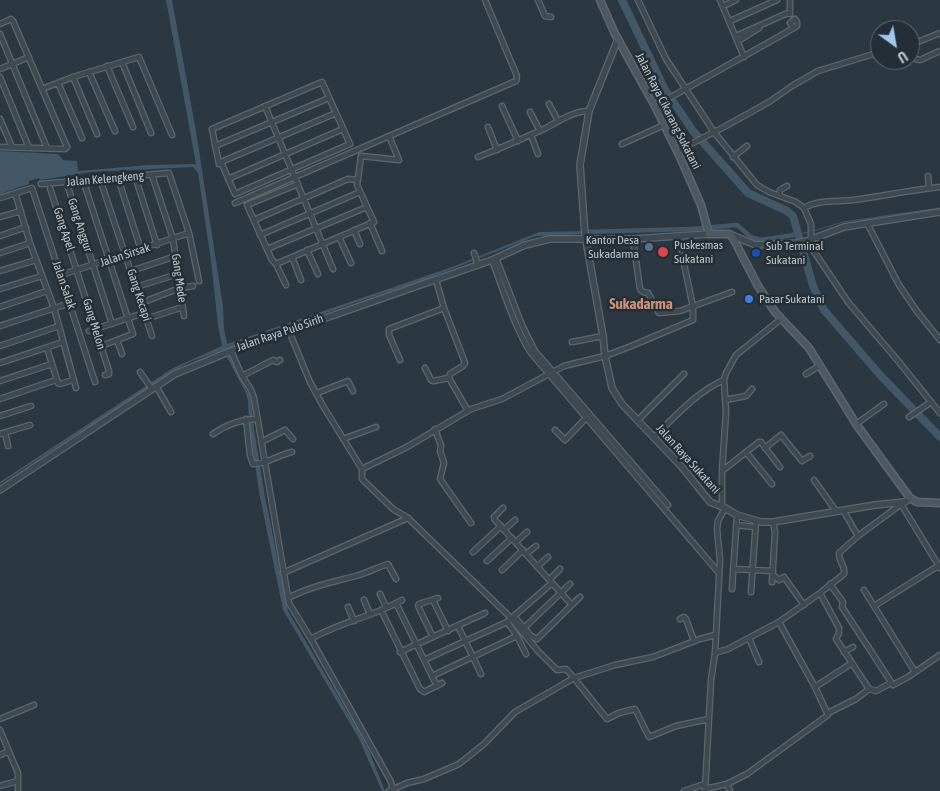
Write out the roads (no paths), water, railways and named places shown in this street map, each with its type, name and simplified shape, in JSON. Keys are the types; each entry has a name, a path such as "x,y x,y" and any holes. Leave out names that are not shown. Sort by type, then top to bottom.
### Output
{"main road":[{"name":"Jalan Raya Cikarang Sukatani","path":"600,0 618,39 657,105 664,125 701,205 708,229"},
{"path":"708,229 729,234 758,286 781,319 798,334 809,348 905,501"},
{"name":"Jalan Raya Sukatani","path":"905,501 940,503"}],"street":[{"path":"236,203 516,82 517,76 485,0"},
{"path":"538,0 545,16 551,17"},
{"path":"638,0 663,54 714,132 757,185 796,202 804,208 811,224 808,239 848,302 940,413"},
{"path":"720,0 744,57"},
{"path":"723,6 736,0"},
{"path":"730,21 777,0"},
{"path":"657,105 744,57 793,27 790,24 792,20 790,0"},
{"path":"737,39 790,12"},
{"path":"0,24 12,20 67,148 0,147"},
{"path":"920,41 940,33"},
{"path":"0,34 47,148"},
{"name":"Jalan Raya Sukatani","path":"618,39 589,111 580,165 585,234 605,356 614,393 682,467 710,502 756,524 905,501"},
{"path":"920,59 940,52"},
{"path":"677,151 769,102 818,71 870,55"},
{"path":"0,69 28,57"},
{"path":"42,90 73,77 139,57 172,135"},
{"path":"122,62 151,133"},
{"path":"106,66 133,127"},
{"path":"89,72 115,131"},
{"path":"0,77 29,148"},
{"path":"73,77 97,134"},
{"path":"221,162 234,194 350,144 330,98 322,82 264,106 212,129 219,164 221,162 336,113"},
{"path":"58,83 82,138"},
{"path":"215,146 330,98"},
{"path":"549,104 558,121"},
{"path":"264,106 333,269"},
{"path":"502,106 518,141"},
{"path":"478,157 518,141 582,111 589,111"},
{"path":"530,112 540,130"},
{"path":"0,119 12,148"},
{"path":"622,144 664,125"},
{"path":"488,127 497,150"},
{"path":"228,179 343,129"},
{"path":"531,135 538,154"},
{"path":"276,264 374,222 357,185 361,156 399,160 389,136"},
{"path":"733,156 747,146"},
{"name":"Jalan Kelengkeng","path":"40,184 169,173 188,233"},
{"name":"Gang Mede","path":"152,175 173,240 184,316"},
{"path":"135,176 157,244"},
{"path":"928,176 929,188"},
{"path":"118,178 141,250"},
{"name":"Gang Kecapi","path":"100,179 152,336"},
{"path":"254,220 348,179 358,180"},
{"path":"83,180 132,335 101,346"},
{"name":"Gang Anggur","path":"68,184 112,324"},
{"path":"286,285 276,264 272,260 247,205 298,184"},
{"path":"779,195 780,190 786,186"},
{"path":"804,208 821,202 856,200 940,187"},
{"name":"Jalan Salak","path":"0,198 32,188 95,382"},
{"name":"Gang Apel","path":"50,188 77,270"},
{"path":"260,235 360,192"},
{"path":"16,196 30,244 54,308 76,388"},
{"path":"267,249 367,207"},
{"path":"0,218 21,211"},
{"path":"729,234 756,245 796,243 844,227 940,212"},
{"path":"370,223 382,251"},
{"path":"867,223 899,285 940,340"},
{"path":"0,236 26,227"},
{"path":"585,234 633,239 680,236 708,229"},
{"path":"354,230 360,244"},
{"path":"188,233 199,282"},
{"name":"Jalan Sirsak","path":"61,276 173,240 188,233"},
{"name":"Jalan Raya Pulo Sirih","path":"0,490 151,387 175,374 228,352 387,295 436,280 476,259 494,259 525,245 542,240 574,238 585,234"},
{"path":"362,469 407,447 468,411 502,399 549,374 574,363 605,356 693,320 693,307 680,236"},
{"path":"339,237 351,263"},
{"path":"633,239 640,289 643,292 648,292 659,312 680,311 732,292"},
{"path":"0,253 30,244"},
{"path":"307,250 318,274"},
{"path":"131,271 176,256"},
{"path":"292,257 301,280"},
{"path":"494,259 511,295 512,308"},
{"path":"494,259 506,300 512,308 528,343 549,374 586,418 607,437 719,573"},
{"path":"0,271 36,260"},
{"name":"Gang Melon","path":"77,270 109,371 109,374 105,375"},
{"path":"136,287 178,274"},
{"path":"0,289 42,276"},
{"path":"436,280 444,308 465,363 450,374 449,378"},
{"path":"141,303 180,288 193,286"},
{"path":"0,307 48,291"},
{"path":"506,300 511,295"},
{"path":"0,326 70,303"},
{"path":"146,320 183,307"},
{"path":"400,360 389,329 444,308"},
{"path":"89,331 144,313"},
{"path":"705,788 719,573 717,528 718,521 725,508 722,505 724,380 728,367 736,355 781,319"},
{"path":"0,346 59,326"},
{"path":"289,331 317,393 362,469 362,479 394,509 408,518 511,618 557,670 566,670 607,719 619,713 635,709 649,737 676,726 709,719"},
{"path":"572,342 603,336"},
{"path":"117,340 122,354"},
{"path":"0,363 63,342"},
{"path":"47,348 56,380 60,384 73,380"},
{"path":"228,352 253,393 263,463 288,598 295,615 311,639 390,780 392,790 459,764 484,744 515,712 574,678 653,657 694,641 715,636"},
{"path":"242,376 273,360 277,362 280,360"},
{"path":"0,381 52,364"},
{"path":"806,374 820,366"},
{"path":"425,368 433,381 449,378"},
{"path":"140,372 170,412"},
{"path":"549,374 668,505"},
{"path":"638,420 684,374"},
{"path":"449,378 468,411"},
{"path":"0,398 56,380"},
{"path":"654,437 706,390 724,380"},
{"path":"317,393 348,381 353,391"},
{"path":"725,400 746,396 752,389"},
{"path":"909,417 931,402"},
{"path":"856,424 884,404"},
{"path":"0,416 31,406"},
{"path":"213,434 224,427 246,419 256,418"},
{"path":"556,430 565,440 586,418"},
{"path":"246,419 250,454 254,464 263,463 292,452"},
{"path":"8,446 2,434 30,425"},
{"path":"343,439 376,427"},
{"path":"261,442 285,430 293,440"},
{"path":"435,430 441,446 440,451 444,463 440,480 471,523"},
{"path":"765,448 787,430"},
{"path":"781,435 802,461 810,456"},
{"path":"722,471 759,442 761,442 780,467"},
{"path":"746,452 772,484"},
{"path":"814,480 858,536"},
{"path":"715,653 728,649 779,622 820,593 845,572 838,553 905,501 939,567 874,606"},
{"path":"503,508 494,517 572,605"},
{"path":"732,589 737,515"},
{"path":"283,573 408,518"},
{"path":"473,552 502,528 515,520"},
{"path":"772,582 775,532 773,522"},
{"path":"736,525 756,524 751,592"},
{"path":"487,561 526,532"},
{"path":"502,570 536,546"},
{"path":"538,567 548,557"},
{"path":"288,598 321,584 360,575 388,564 396,579"},
{"path":"733,569 773,573 779,580 784,577 804,605"},
{"path":"424,660 465,642 511,618 551,581 560,570"},
{"path":"524,628 570,584"},
{"path":"830,584 843,602 842,607 891,683"},
{"path":"864,590 916,672"},
{"path":"820,593 839,628 836,639 869,689 876,691 891,683 895,685 940,655"},
{"path":"380,594 386,607"},
{"path":"511,618 537,639 580,597"},
{"path":"433,638 418,606 419,604 435,599 448,631"},
{"path":"364,600 370,614"},
{"path":"311,639 334,626 354,621 402,600"},
{"path":"396,603 437,686"},
{"path":"348,608 354,621"},
{"path":"381,610 400,652 421,691 424,692 442,683"},
{"path":"400,652 485,614"},
{"path":"680,619 684,617 686,619 694,641"},
{"path":"511,618 526,654"},
{"path":"779,622 815,686 828,714"},
{"path":"458,626 481,674"},
{"path":"432,676 517,636"},
{"path":"749,638 759,662"},
{"path":"844,652 853,647"},
{"path":"815,686 852,663"},
{"path":"684,791 726,784 758,767 826,718 828,714 856,699 869,689"},
{"path":"0,719 34,705"},
{"path":"0,730 3,744 9,751 18,773 18,791"},
{"path":"0,754 9,751"},
{"path":"0,786 18,781"},
{"path":"726,784 730,791"}],"water":[{"path":"166,0 172,0 196,131 223,306 227,344 452,267 539,232 590,231 590,234 536,236 424,280 226,349 251,399 265,496 288,611 359,732 370,753 385,791 382,791 358,737 283,610 259,492 249,423 248,400 223,350 190,362 171,372 0,484 0,482 173,368 222,346 198,173 193,167 92,172 40,180 39,178 29,181 29,184 0,194 0,151 58,154 63,160 77,161 78,171 149,165 196,164"}],"waterway":[{"path":"622,0 664,88 693,131 748,193 787,211 793,216 813,286 824,310 880,375 940,437"},
{"path":"813,231 843,222 940,208"},
{"path":"585,232 691,229 737,225 751,237 761,240 800,234"},
{"path":"800,234 809,232"}],"place":[{"name":"Kantor Desa Sukadarma","path":"649,247"},
{"name":"Puskesmas Sukatani","path":"663,252"},
{"name":"Sub Terminal Sukatani","path":"756,253"},
{"name":"Pasar Sukatani","path":"749,299"}],"district":[{"name":"Sukadarma","path":"641,304"}]}
